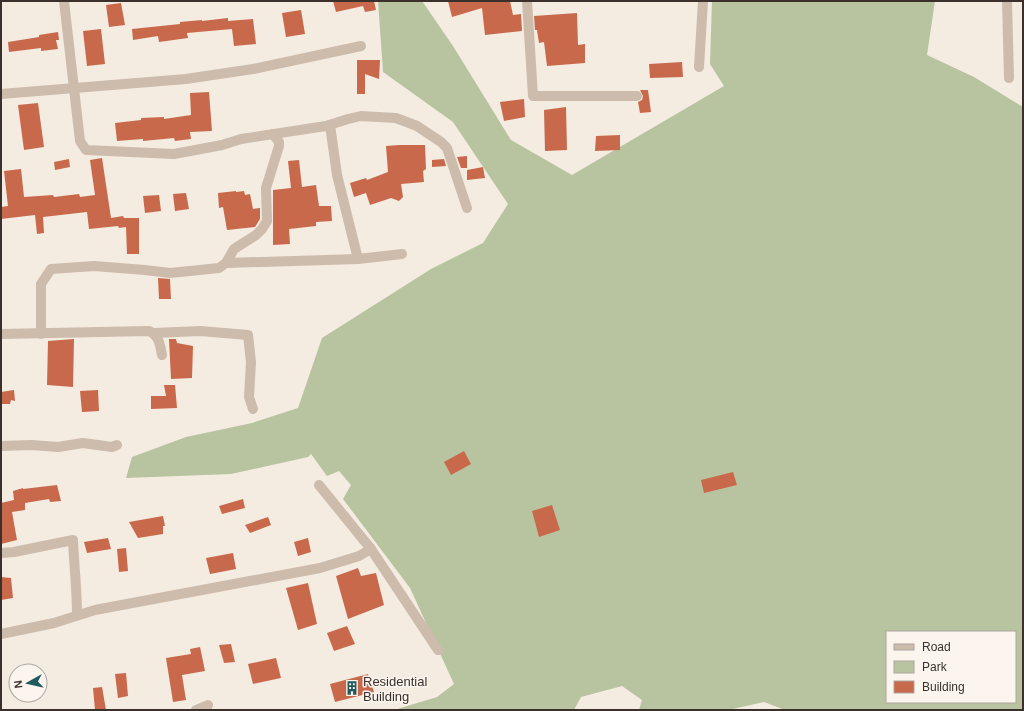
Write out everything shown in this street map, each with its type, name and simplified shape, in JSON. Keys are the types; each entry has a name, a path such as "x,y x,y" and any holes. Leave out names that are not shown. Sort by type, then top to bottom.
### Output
{"street":[{"path":"64,1 80,141 86,150 174,154 222,145 241,139 330,125 361,116 396,118 417,126 441,142 447,148 467,208"},
{"path":"527,1 533,96 637,96"},
{"path":"699,67 703,1"},
{"path":"1008,1 1009,78"},
{"path":"1,94 186,79 253,69 361,46"},
{"path":"330,125 337,175 358,259"},
{"path":"41,334 41,284 51,269 94,266 170,273 219,268 226,263 234,249 256,235 267,221 266,188 279,146 279,142 273,134"},
{"path":"226,263 358,259 402,254"},
{"path":"1,334 140,331 154,333 200,331 248,335 251,362 249,397 253,409"},
{"path":"154,333 158,339 162,355"},
{"path":"1,446 58,446 83,444 112,447 118,445"},
{"path":"319,485 371,549 438,650"},
{"path":"1,553 14,552 73,540 77,615"},
{"path":"1,634 54,623 95,610 320,568 359,556 371,549"},
{"path":"196,710 208,705"}],"green space":[{"path":"378,1 422,1 453,46 511,140 572,175 724,86 710,64 712,1 935,1 927,55 974,77 1023,107 1023,710 785,710 764,702 728,710 639,710 642,700 622,686 581,697 574,710 394,710 437,697 454,684 410,588 343,499 351,485 339,471 327,476 311,454 308,457 231,474 126,478 132,457 186,437 252,423 298,408 322,338 431,269 483,243 508,204 453,122 383,72"}],"building":[{"path":"333,1 374,1 376,10 365,12 363,6 336,12"},
{"path":"448,1 510,1 513,15 521,14 522,31 485,35 482,8 452,17"},
{"path":"121,3 125,25 109,27 106,5"},
{"path":"301,10 305,34 286,37 282,13"},
{"path":"577,13 578,45 585,44 585,63 547,66 544,42 539,43 537,30 535,30 534,16"},
{"path":"228,18 228,21 253,19 256,44 234,46 232,29 187,33 188,38 159,42 158,36 133,40 132,29 180,24 180,22"},
{"path":"101,29 105,64 87,66 83,31"},
{"path":"58,32 59,40 56,40 58,49 41,51 41,48 9,52 8,42"},
{"path":"357,60 380,60 379,79 365,74 365,94 357,94"},
{"path":"682,62 683,77 650,78 649,64"},
{"path":"640,90 648,90 651,112 640,113 638,102 642,100 643,96"},
{"path":"209,92 212,131 190,132 191,139 175,141 174,138 143,141 143,139 117,141 115,123 141,120 141,118 164,117 164,119 191,115 190,93"},
{"path":"524,99 525,117 504,121 500,102"},
{"path":"38,103 44,147 24,150 18,105"},
{"path":"566,107 567,150 545,151 544,110"},
{"path":"620,135 620,150 595,151 596,136"},
{"path":"425,145 426,169 423,171 424,182 401,184 403,197 399,201 391,198 370,205 366,193 354,197 350,183 366,178 367,180 388,172 386,146"},
{"path":"467,156 467,168 461,168 457,157"},
{"path":"102,158 111,218 123,216 124,218 139,218 139,254 127,254 126,227 119,228 118,226 89,229 87,212 43,217 44,233 37,234 35,215 1,219 1,207 8,206 4,171 21,169 24,197 53,195 54,197 79,194 80,197 95,195 90,160"},
{"path":"69,159 70,167 55,170 54,162"},
{"path":"444,159 446,166 432,167 432,160"},
{"path":"299,160 302,187 316,185 319,206 331,206 332,221 316,222 316,226 289,229 290,244 273,245 273,190 291,188 288,161"},
{"path":"483,167 485,178 467,180 467,170"},
{"path":"244,191 245,195 250,194 253,209 260,208 260,219 255,227 227,230 223,207 219,208 218,193"},
{"path":"186,193 189,209 175,211 173,194"},
{"path":"159,195 161,211 145,213 143,196"},
{"path":"158,278 170,279 171,299 159,299"},
{"path":"74,339 73,387 47,385 48,341"},
{"path":"169,339 176,339 177,343 193,346 192,378 171,379"},
{"path":"164,385 175,385 177,408 151,409 151,396 166,396"},
{"path":"14,390 15,401 11,400 10,404 1,404 1,392"},
{"path":"98,390 99,411 82,412 80,391"},
{"path":"464,451 471,464 451,475 444,462"},
{"path":"733,472 737,485 704,493 701,480"},
{"path":"57,485 61,501 50,502 49,499 25,503 25,510 12,512 17,540 1,544 1,503 14,500 13,491 23,488"},
{"path":"243,499 245,508 222,514 219,506"},
{"path":"552,505 560,530 539,537 532,511"},
{"path":"163,516 165,526 163,526 163,534 138,538 129,522"},
{"path":"268,517 271,525 250,533 245,525"},
{"path":"108,538 111,549 87,553 84,542"},
{"path":"308,538 311,552 298,556 294,542"},
{"path":"126,548 128,571 119,572 117,549"},
{"path":"233,553 236,569 210,574 206,558"},
{"path":"358,568 361,576 376,573 384,605 348,619 336,576"},
{"path":"1,577 11,578 13,598 1,600"},
{"path":"308,583 317,624 298,630 286,588"},
{"name":"Residential Building","path":"347,626 355,644 334,651 327,633"},
{"path":"231,644 235,662 224,663 219,645"},
{"path":"200,647 205,671 182,675 186,700 173,702 166,658 191,654 190,649"},
{"path":"276,658 281,678 253,684 248,664"},
{"path":"126,673 128,696 118,698 115,674"},
{"name":"Residential Building","path":"368,674 374,692 335,702 330,684"},
{"path":"102,687 106,710 95,710 93,688"}],"place":[{"name":"Residential Building","path":"352,688"}]}
